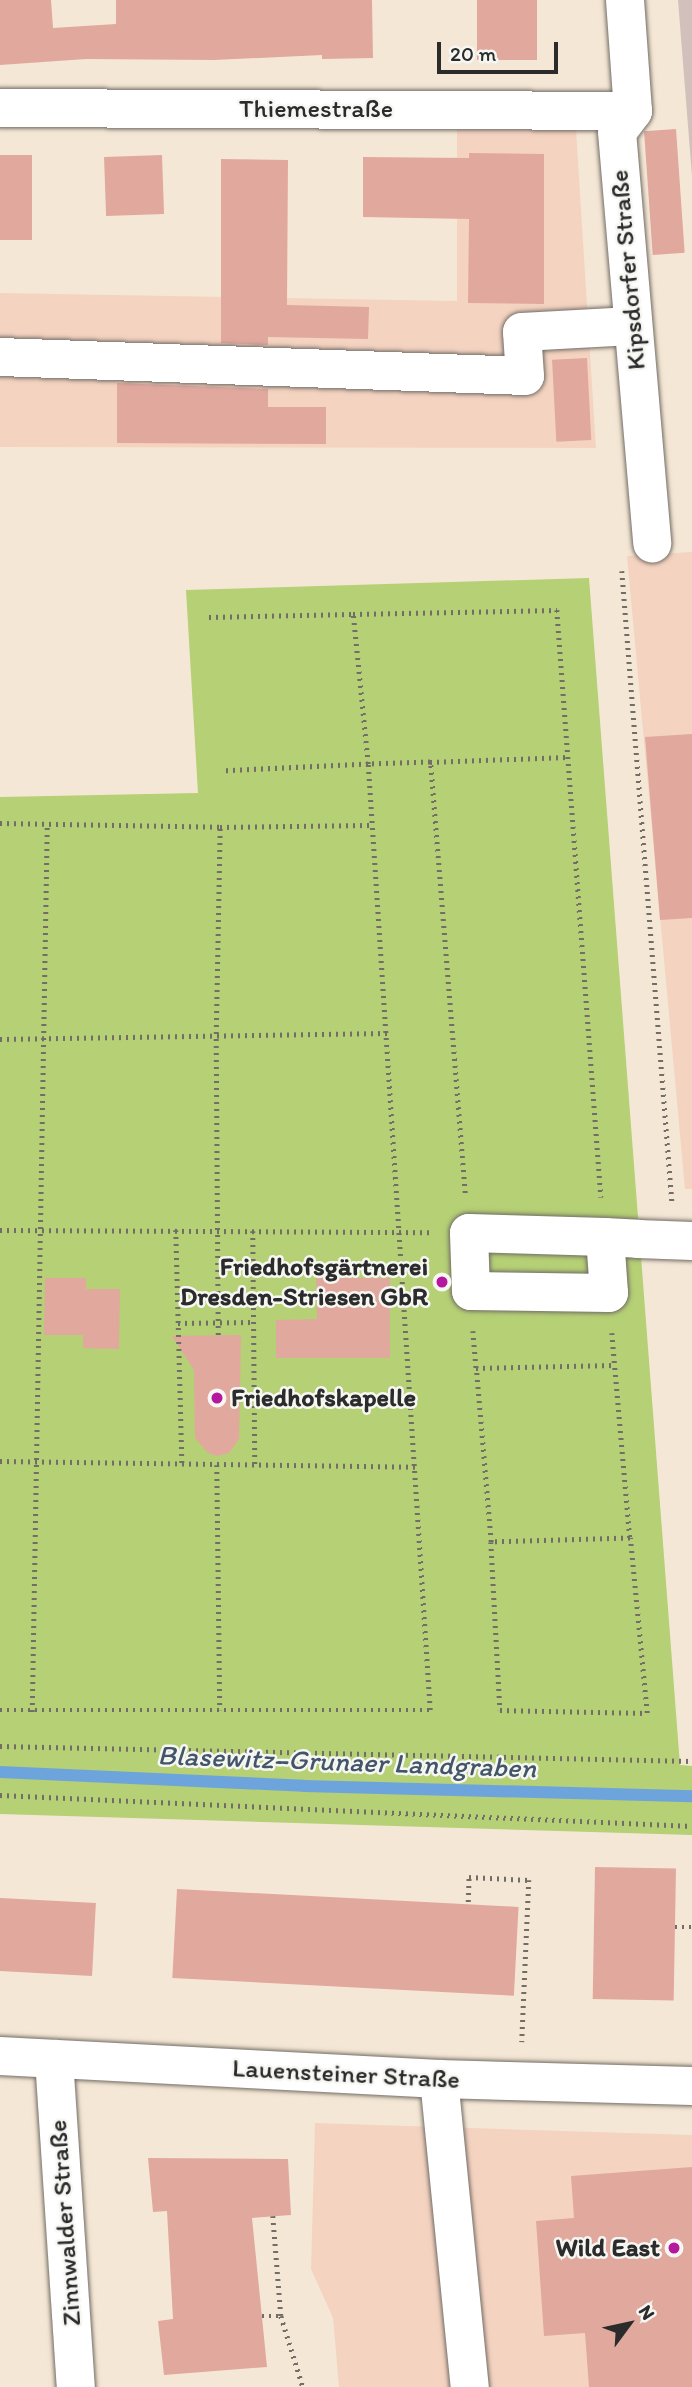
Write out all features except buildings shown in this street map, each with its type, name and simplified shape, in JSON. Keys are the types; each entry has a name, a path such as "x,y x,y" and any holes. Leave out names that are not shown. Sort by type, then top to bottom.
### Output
{"street":[{"path":"625,0 633,111"},
{"name":"Thiemestraße","path":"0,108 633,111"},
{"name":"Kipsdorfer Straße","path":"633,111 617,132 652,544"},
{"path":"0,357 525,376 522,332 632,326"},
{"path":"605,1237 609,1293 471,1291 469,1233 605,1237 682,1227"},
{"name":"Lauensteiner Straße","path":"0,2056 439,2079 692,2086"},
{"name":"Zinnwalder Straße","path":"54,2059 76,2387"},
{"path":"439,2079 470,2387"}],"path":[{"path":"652,544 620,547 682,1227"},
{"path":"209,617 557,610 605,1237"},
{"path":"0,1710 430,1710 388,1033 370,825 368,764 353,614"},
{"path":"220,771 567,757"},
{"path":"0,1230 469,1233 430,762"},
{"path":"0,823 220,827 370,825"},
{"path":"32,1712 47,823"},
{"path":"218,1335 216,1034 220,827"},
{"path":"0,1039 388,1033"},
{"path":"176,1230 182,1464"},
{"path":"253,1231 255,1465"},
{"path":"609,1293 647,1713 500,1710 491,1542 475,1368 615,1365"},
{"path":"178,1323 253,1322"},
{"path":"0,1461 415,1467"},
{"path":"217,1465 220,1710"},
{"path":"491,1542 630,1538"},
{"path":"0,1746 692,1761"},
{"path":"0,1795 692,1826"},
{"path":"468,1902 469,1877 529,1880 523,2021"},
{"path":"675,1927 692,1927"},
{"path":"273,2216 281,2316 303,2387"},
{"path":"262,2316 281,2316"}],"shaded area":[{"path":"678,0 692,0 692,176"},
{"path":"457,129 576,129 596,448 0,447 0,293 457,301"},
{"path":"692,552 692,1189 685,1189 627,556"},
{"path":"315,2123 692,2135 692,2387 339,2387 333,2318 311,2269"}],"green space":[{"path":"589,578 680,1765 692,1766 692,1835 0,1814 0,797 198,793 186,590"}],"waterway":[{"name":"Blasewitz‐Grunaer Landgraben","path":"0,1772 304,1786 692,1796"}],"place":[{"name":"Friedhofsgärtnerei Dresden-Striesen GbR","path":"442,1282"},
{"name":"Friedhofskapelle","path":"217,1398"},
{"name":"Wild East","path":"674,2248"}]}
